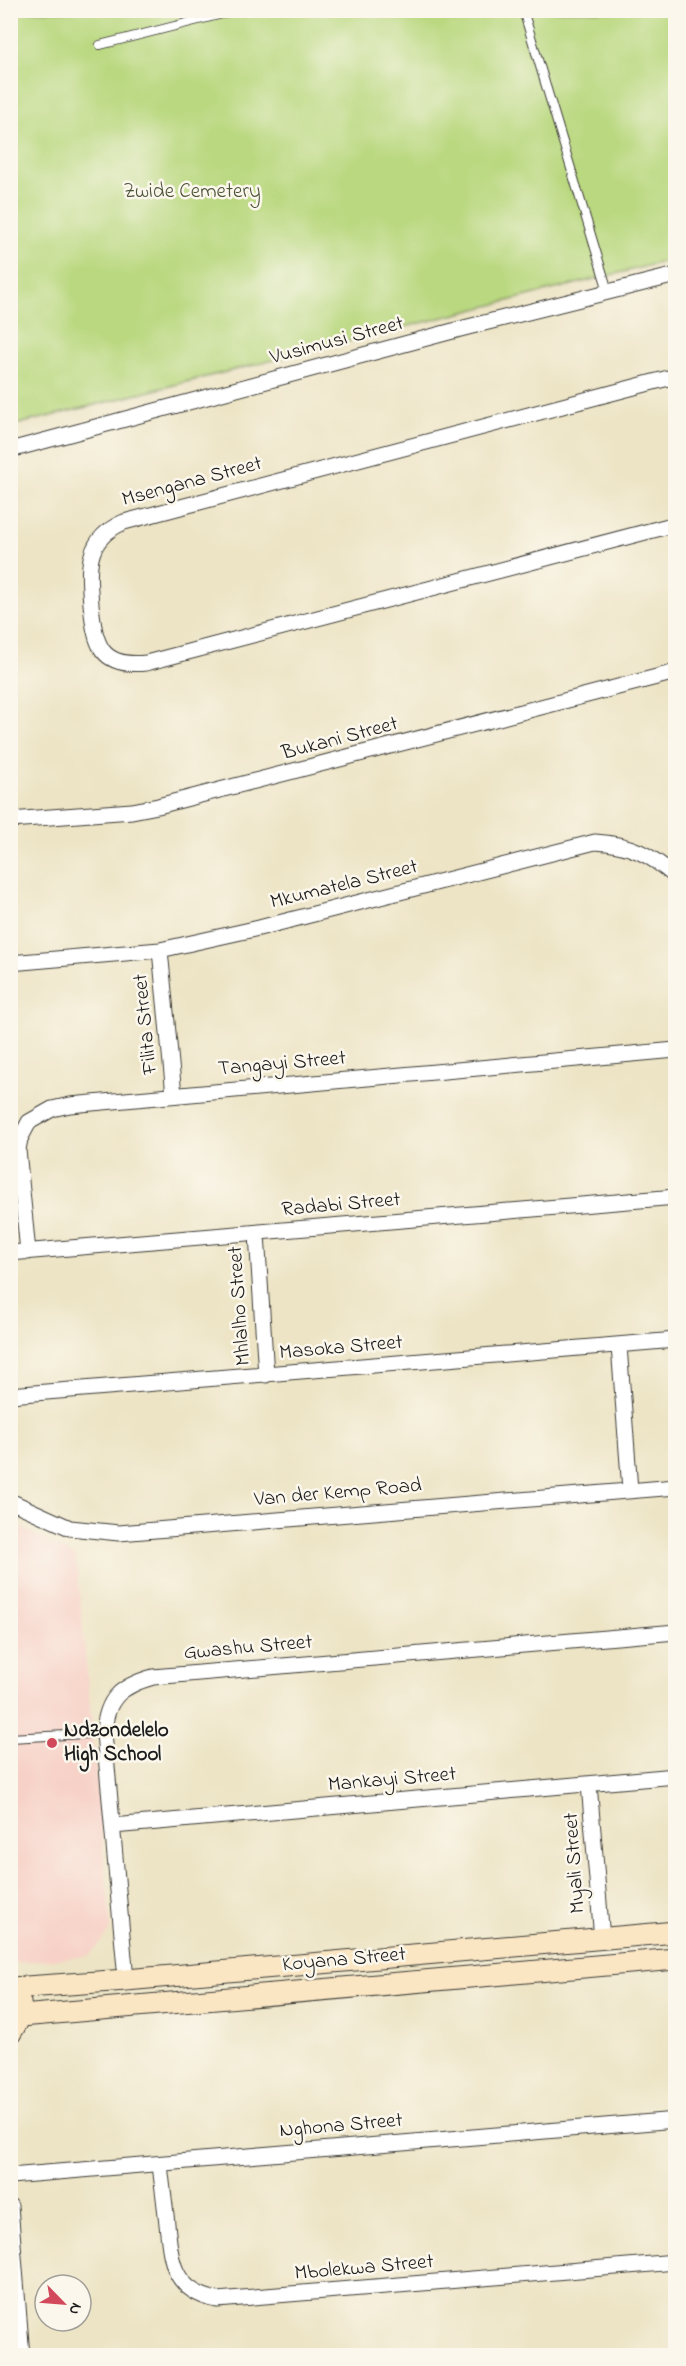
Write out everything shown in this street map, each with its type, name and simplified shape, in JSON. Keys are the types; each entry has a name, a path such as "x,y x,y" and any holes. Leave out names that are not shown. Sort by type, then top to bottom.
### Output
{"main road":[{"name":"Koyana Street","path":"11,1987 126,1980 675,1932"},
{"name":"Koyana Street","path":"11,1987 18,1996 16,2025 675,1959"}],"street":[{"name":"Vusimusi Street","path":"10,450 675,275"},
{"name":"Msengana Street","path":"675,376 124,522 111,528 99,539 92,553 88,570 94,631 98,646 108,657 120,663 146,663 675,524"},
{"name":"Bukani Street","path":"10,820 132,811 169,804 675,672"},
{"name":"Mkumatela Street","path":"10,963 160,950 259,928 595,842 615,843 644,852 675,877"},
{"name":"Filita Street","path":"160,950 174,1095"},
{"name":"Tangayi Street","path":"28,1251 18,1150 20,1139 29,1122 47,1111 70,1105 675,1050"},
{"name":"Radabi Street","path":"10,1253 675,1197"},
{"name":"Mhlalho Street","path":"257,1234 266,1375"},
{"name":"Masoka Street","path":"10,1395 675,1340"},
{"path":"619,1346 630,1490"},
{"name":"Van der Kemp Road","path":"10,1501 70,1528 119,1533 675,1487"},
{"name":"Gwashu Street","path":"126,1980 104,1733 108,1707 119,1693 135,1682 153,1677 675,1632"},
{"name":"Mankayi Street","path":"112,1826 675,1776"},
{"name":"Myali Street","path":"590,1785 602,1939"},
{"name":"Nghona Street","path":"10,2176 675,2120"},
{"name":"Mbolekwa Street","path":"160,2164 171,2261 186,2285 211,2299 232,2301 675,2262"},
{"path":"10,2206 14,2320 22,2355"}],"lane":[{"path":"100,45 238,10"},
{"path":"523,10 608,291"},
{"path":"10,1738 104,1733"}],"shaded area":[{"name":"Ndzondelelo High School","path":"10,1522 76,1557 111,1930 89,1956 11,1963"}],"green space":[{"name":"Zwide Cemetery","path":"10,11 675,11 675,259 11,426"}],"place":[{"name":"Ndzondelelo High School","path":"52,1743"}]}
